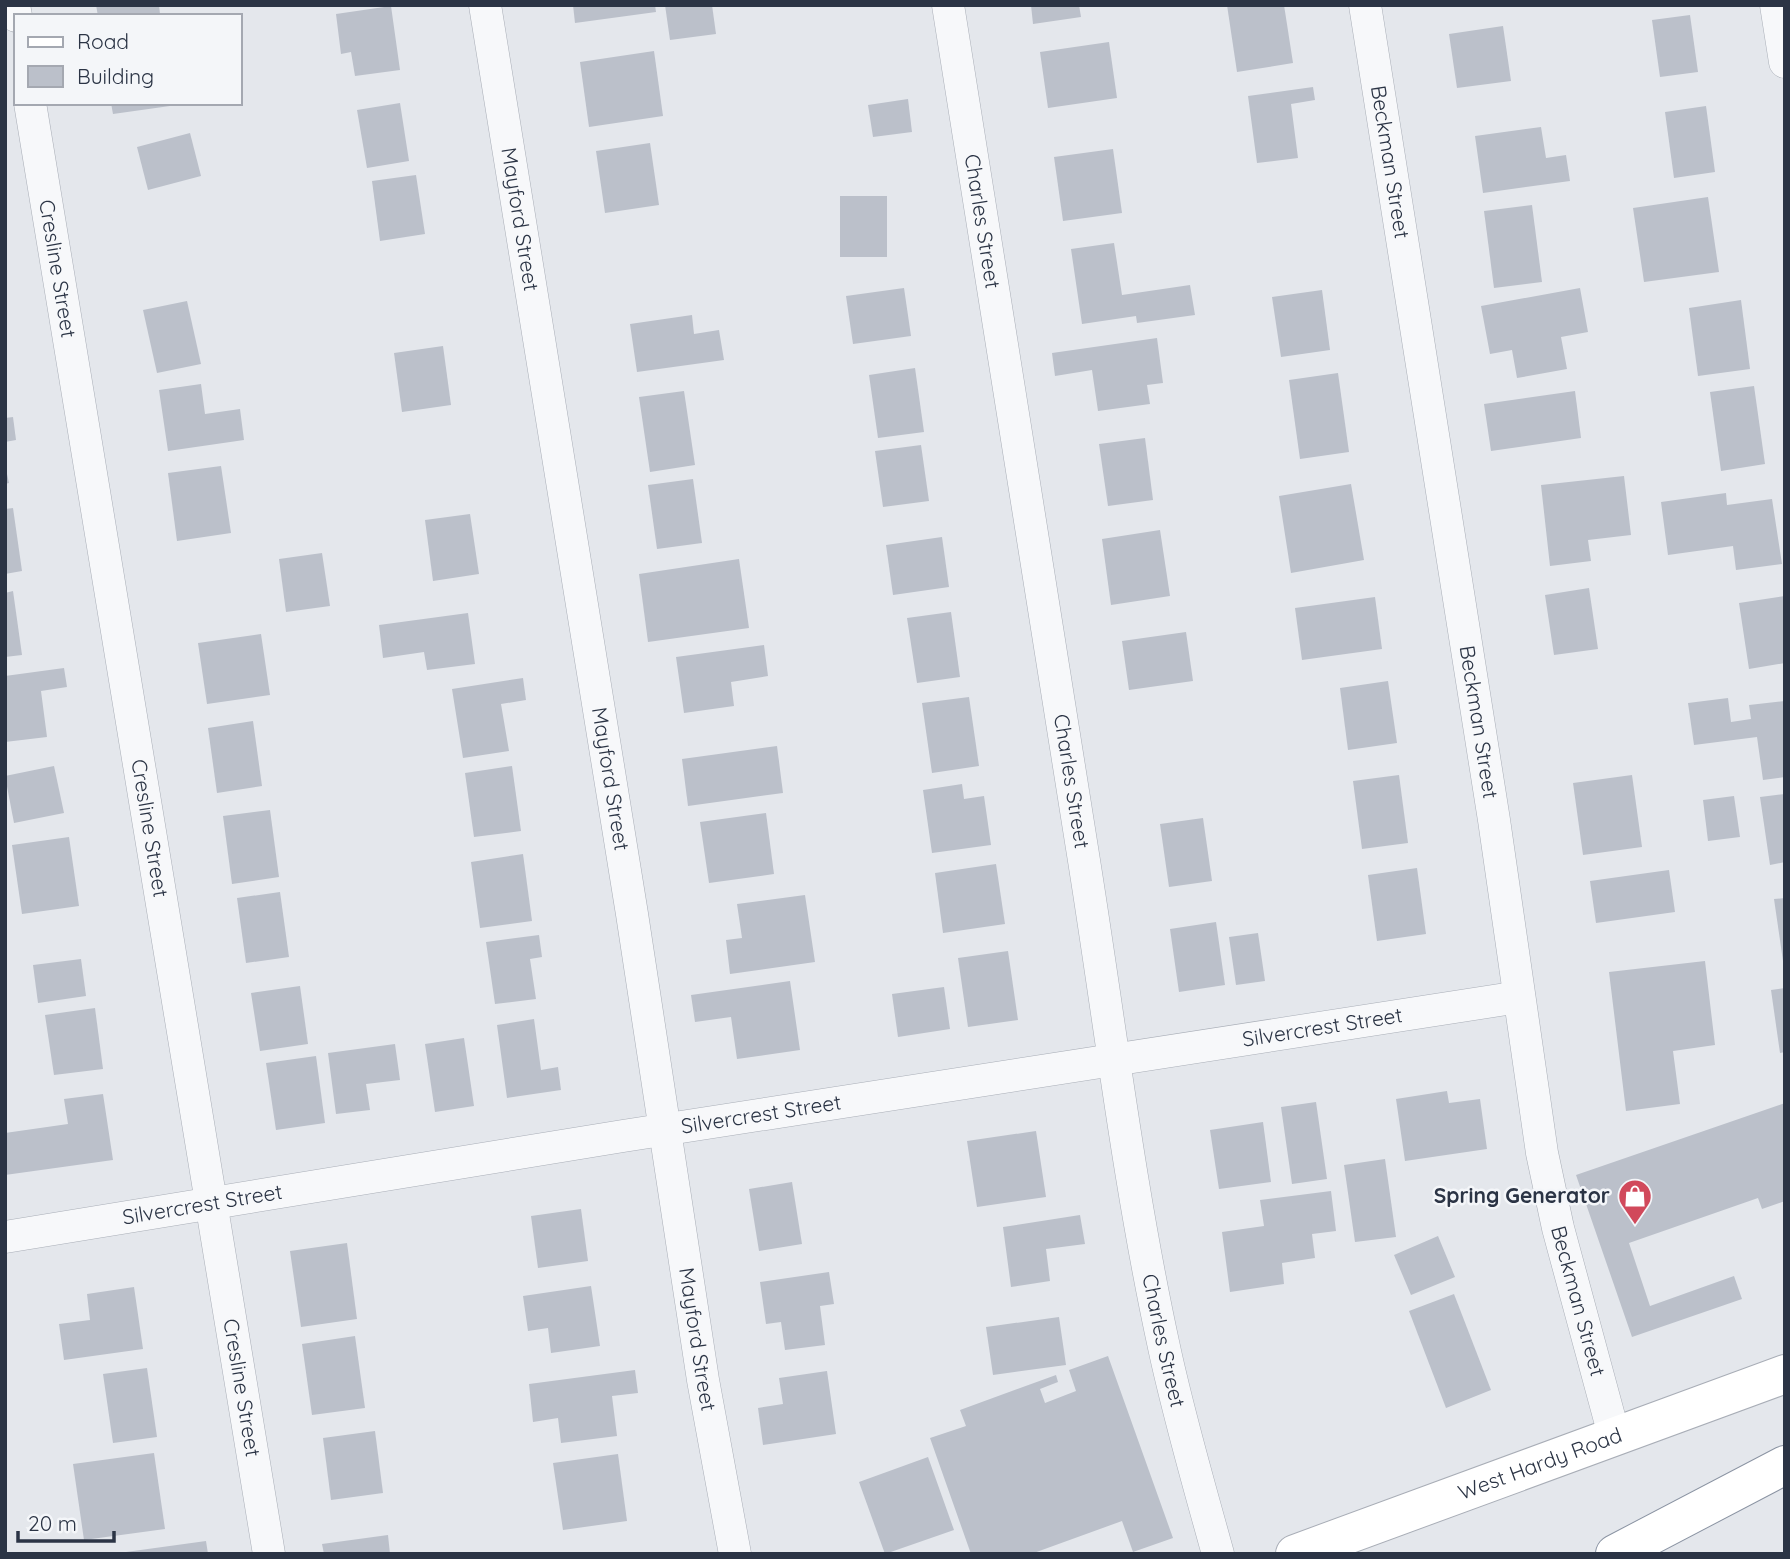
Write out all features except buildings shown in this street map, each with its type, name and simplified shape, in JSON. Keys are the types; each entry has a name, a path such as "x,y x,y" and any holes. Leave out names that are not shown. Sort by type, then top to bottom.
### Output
{"main road":[{"name":"West Hardy Road","path":"1295,1554 1785,1374"},
{"path":"1615,1554 1785,1465"}],"street":[{"name":"Mayford Street","path":"485,5 703,1380 735,1554"},
{"name":"Charles Street","path":"948,5 1083,851 1113,1060 1164,1347 1218,1554"},
{"name":"Beckman Street","path":"1365,5 1492,806 1542,1153 1558,1228 1614,1435"},
{"path":"1776,5 1785,62"},
{"name":"Cresline Street","path":"30,105 269,1554"},
{"name":"Silvercrest Street","path":"5,1237 665,1130 1519,997"}],"place":[{"name":"Spring Generator","path":"1635,1226"}]}
